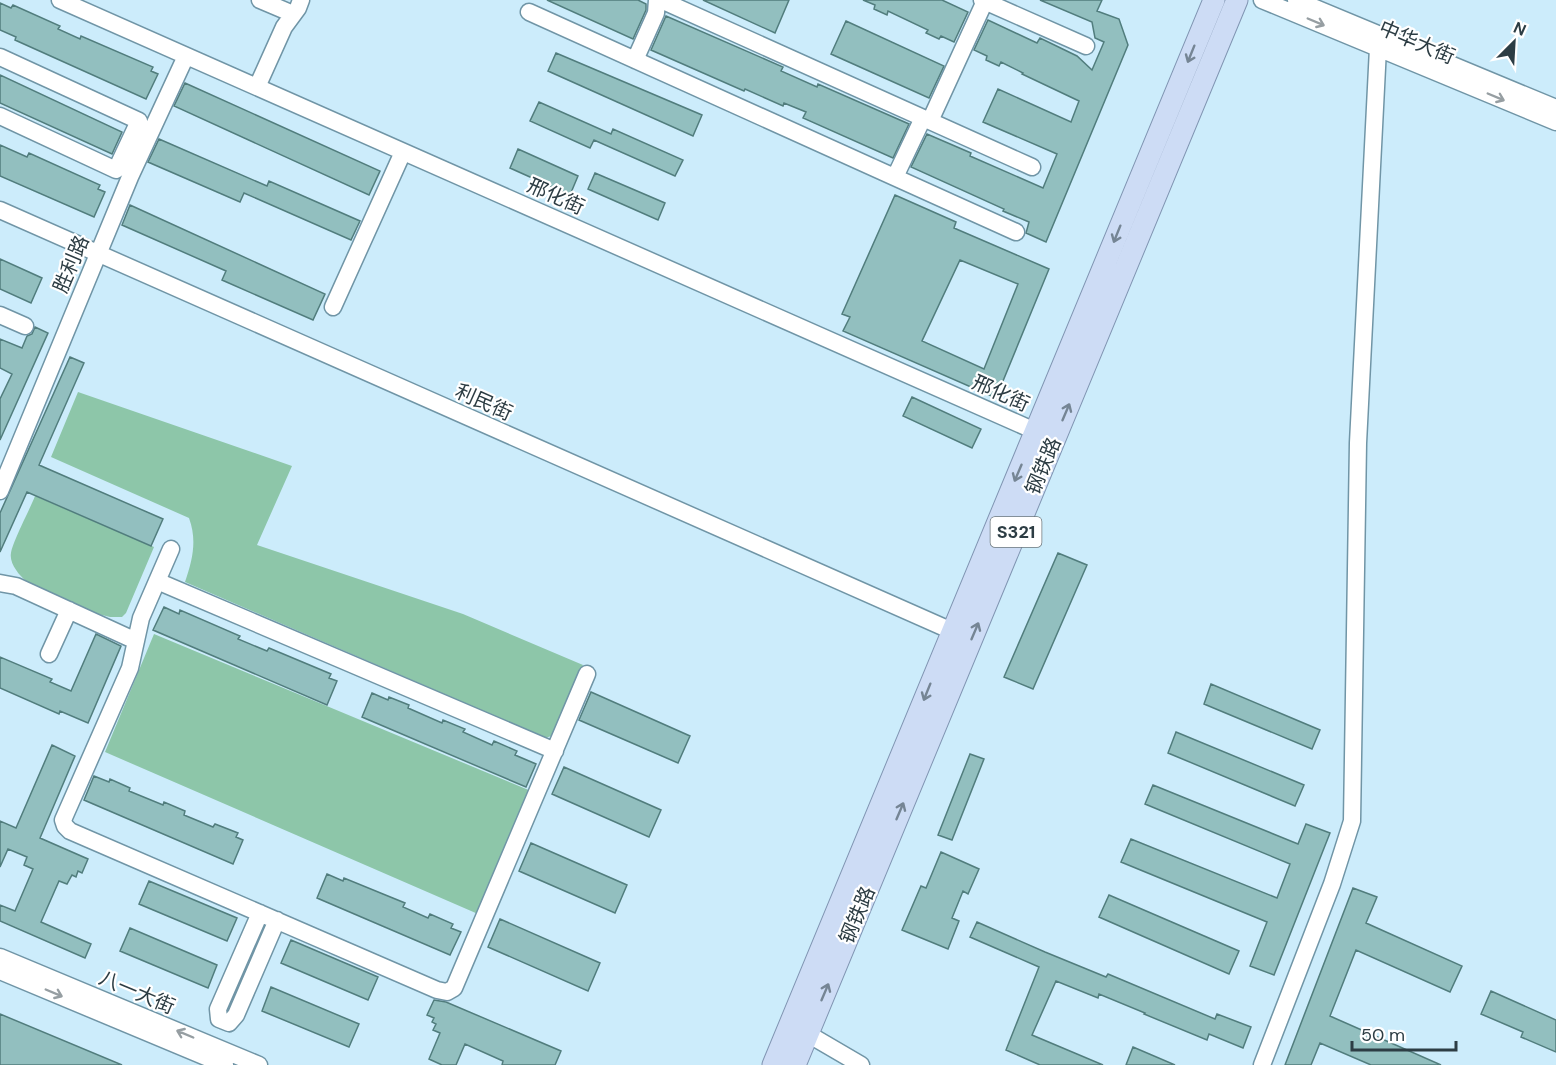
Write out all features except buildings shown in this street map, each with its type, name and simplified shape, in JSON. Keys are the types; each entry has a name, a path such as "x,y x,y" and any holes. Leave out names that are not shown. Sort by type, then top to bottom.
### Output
{"main road":[{"name":"钢铁路","path":"773,1065 1214,0"},
{"name":"钢铁路","path":"795,1065 1237,0"}],"street":[{"name":"邢化街","path":"60,0 1035,431"},
{"path":"257,87 284,27 297,7 260,0"},
{"path":"635,60 656,13 659,0 1032,167"},
{"name":"中华大街","path":"1262,0 1556,122"},
{"name":"中华大街","path":"1296,0 1556,108"},
{"path":"895,177 926,120 983,1 1086,46"},
{"path":"529,12 1016,232"},
{"path":"1262,1065 1332,884 1348,839 1352,820 1358,443 1378,48"},
{"name":"胜利路","path":"0,491 130,177 186,56"},
{"path":"0,57 139,122 116,170 0,116"},
{"path":"333,307 403,152"},
{"name":"利民街","path":"0,210 952,631"},
{"path":"0,315 25,326"},
{"path":"171,549 141,618 130,668 63,820 65,826 70,831 437,990 447,992 454,988 587,674"},
{"path":"157,581 555,751"},
{"path":"0,583 16,586 136,641"},
{"path":"49,654 69,610"},
{"path":"260,913 218,1009 219,1019 229,1023 236,1015 277,920"},
{"name":"八一大街","path":"0,957 258,1065"},
{"name":"八一大街","path":"0,971 225,1065"},
{"path":"213,1046 224,1021"},
{"path":"808,1034 861,1065"}],"green space":[{"path":"78,392 292,466 257,545 463,614 583,665 551,736 546,738 185,582 193,550 193,534 189,518 51,457"},
{"path":"35,496 154,547 126,613 122,617 98,614 26,581 18,572 13,565 11,553"},
{"path":"154,634 531,791 478,914 105,752"}]}
